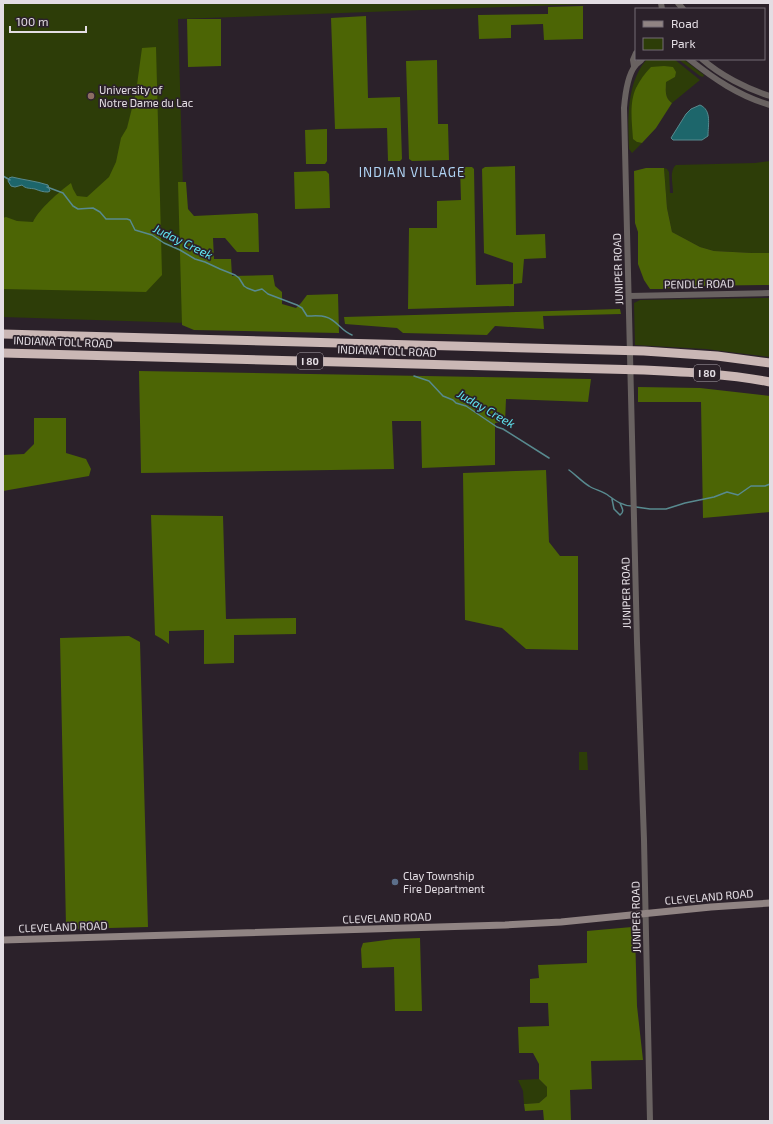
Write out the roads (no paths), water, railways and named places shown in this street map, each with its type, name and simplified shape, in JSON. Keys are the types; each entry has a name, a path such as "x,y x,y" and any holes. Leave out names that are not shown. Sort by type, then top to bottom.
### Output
{"highway":[{"name":"INDIANA TOLL ROAD","path":"3,334 644,351 717,356 770,363"},
{"name":"INDIANA TOLL ROAD","path":"3,353 644,370 730,375 770,382"}],"main road":[{"name":"CLEVELAND ROAD","path":"3,940 505,925 561,922 770,903"}],"street":[{"name":"JUNIPER ROAD","path":"635,55 633,60 634,66 625,96 624,108 637,642 646,914 650,1121"},
{"path":"634,66 641,60"},
{"path":"690,60 726,86 750,98 770,105"},
{"path":"703,60 740,84 770,96"},
{"name":"PENDLE ROAD","path":"629,296 770,293"}],"water":[{"path":"700,105 704,107 708,114 708,136 702,140 673,140 671,138 686,114 691,109"},
{"path":"12,177 48,185 50,191 43,192 27,188 22,185 15,187 11,186 8,181 9,178"}],"waterway":[{"name":"Juday Creek","path":"3,176 10,180"},
{"name":"Juday Creek","path":"47,187 63,193 73,206 78,209 93,208 100,212 106,219 130,220 135,230 152,235 195,259 235,275 247,288 255,291 262,289 268,294 297,305 302,308 307,316 321,316 330,318 352,335"},
{"name":"Juday Creek","path":"414,376 429,381 443,396 453,400 456,403 466,406 497,427 503,429 549,458"},
{"name":"Juday Creek","path":"569,470 591,487 620,503 632,506"},
{"name":"Juday Creek","path":"636,507 666,509 685,503 714,497 727,492 738,495 751,486 765,486 770,484"},
{"name":"Juday Creek","path":"612,499 614,509 620,515 623,511 620,503"}],"place":[{"name":"University of Notre Dame du Lac","path":"91,96"},
{"name":"Clay Township Fire Department","path":"395,882"}],"district":[{"name":"INDIAN VILLAGE","path":"412,172"}]}
